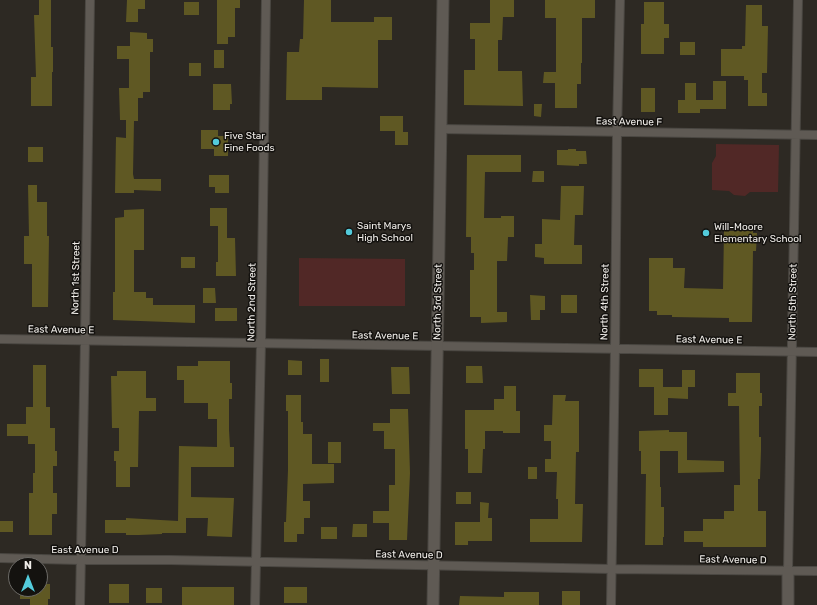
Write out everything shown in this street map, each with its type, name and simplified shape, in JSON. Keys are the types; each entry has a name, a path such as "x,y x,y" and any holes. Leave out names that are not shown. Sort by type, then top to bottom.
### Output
{"street":[{"name":"North 1st Street","path":"80,605 90,0"},
{"name":"North 2nd Street","path":"255,605 261,343 266,0"},
{"name":"North 3rd Street","path":"433,605 443,0"},
{"name":"North 4th Street","path":"611,605 620,0"},
{"name":"North 5th Street","path":"788,605 798,0"},
{"name":"East Avenue F","path":"441,129 817,135"},
{"name":"East Avenue E","path":"0,339 615,350 817,352"},
{"name":"East Avenue D","path":"0,558 256,561 611,569 817,571"}],"shaded area":[{"path":"716,144 779,145 778,192 750,192 745,196 734,195 729,191 712,190 712,163 716,156"},
{"path":"299,258 405,259 405,306 299,306"}],"building":[{"path":"39,0 51,0 51,47 53,47 52,106 31,106 31,77 36,77 34,15 39,15"},
{"path":"127,0 145,0 145,9 138,9 138,22 126,22"},
{"path":"217,0 240,0 240,8 235,8 235,37 228,37 228,44 217,44"},
{"path":"304,0 331,0 331,22 374,22 374,17 392,17 392,40 378,40 378,88 322,87 322,100 286,100 287,52 299,52 300,39 303,39"},
{"path":"490,0 514,0 514,17 503,17 502,40 498,40 498,71 522,71 523,106 464,105 464,70 475,70 475,39 470,39 470,23 490,23"},
{"path":"545,0 595,0 595,18 582,18 581,84 577,84 577,108 555,108 555,83 543,83 544,72 556,72 556,18 545,18"},
{"path":"184,2 199,2 199,15 184,15"},
{"path":"644,2 664,2 664,24 669,24 669,38 664,38 664,54 641,54 641,24 644,24"},
{"path":"746,5 762,5 762,26 768,26 767,73 762,73 762,93 767,93 767,106 748,106 748,80 744,80 744,76 721,76 721,49 742,49 742,46 745,46"},
{"path":"130,32 147,33 147,39 153,39 153,52 150,52 150,92 143,92 143,98 138,98 138,121 134,121 133,174 134,179 161,179 161,191 134,190 134,193 115,193 116,137 126,138 126,120 120,120 119,88 129,88 129,59 117,59 117,46 130,46"},
{"path":"680,42 695,42 695,55 680,55"},
{"path":"214,50 224,50 224,68 214,68"},
{"path":"189,63 201,63 201,76 189,76"},
{"path":"713,81 726,81 726,109 700,109 700,113 678,113 678,100 685,100 685,83 696,83 696,100 713,100"},
{"path":"213,84 231,84 232,104 230,104 230,110 213,110"},
{"path":"641,88 655,88 655,112 641,112"},
{"path":"534,104 542,104 541,117 534,116"},
{"path":"380,116 403,116 403,132 408,132 408,145 395,145 395,131 380,131"},
{"path":"201,130 218,130 218,136 228,136 228,156 214,156 214,149 201,149"},
{"path":"28,147 43,147 43,162 28,162"},
{"path":"568,149 586,151 587,164 579,164 579,166 557,165 557,150"},
{"path":"467,155 521,155 521,172 485,172 484,218 514,216 514,237 508,237 507,261 497,261 497,312 507,312 507,322 481,323 481,317 470,317 470,270 474,270 474,253 471,253 471,237 466,237"},
{"path":"533,171 544,171 544,182 532,182"},
{"path":"209,175 229,175 229,193 215,193 215,187 209,187"},
{"path":"28,185 37,185 37,202 47,202 47,236 49,236 48,307 32,307 32,264 24,264 24,236 29,236"},
{"path":"561,186 584,186 583,215 575,215 574,245 582,245 582,264 544,264 544,258 535,257 535,244 542,244 542,219 560,220"},
{"path":"210,208 227,208 227,238 235,238 236,276 216,276 216,262 218,262 218,226 210,226"},
{"path":"144,209 144,250 134,250 134,292 146,292 146,298 153,298 153,305 195,305 195,323 113,320 113,292 115,292 115,218 124,217 124,210"},
{"path":"724,231 753,231 753,233 757,233 756,251 753,251 752,322 729,322 729,318 672,317 672,315 657,315 657,311 649,311 649,258 673,258 673,268 685,268 684,288 723,289"},
{"path":"181,257 195,257 195,268 181,268"},
{"path":"203,288 215,288 216,303 203,303"},
{"path":"530,295 545,296 545,310 540,310 540,320 531,320"},
{"path":"561,295 577,295 577,313 561,313"},
{"path":"215,308 237,308 237,321 215,321"},
{"path":"320,359 329,359 329,382 320,382"},
{"path":"288,360 302,361 302,375 288,375"},
{"path":"198,361 230,361 232,399 229,399 229,430 230,447 234,447 234,467 191,467 191,497 234,498 232,537 207,536 208,518 186,518 186,533 126,535 126,533 105,533 105,520 126,520 126,518 178,521 179,446 217,447 217,419 208,419 208,403 184,403 184,380 177,380 177,366 198,366"},
{"path":"33,365 46,365 46,407 50,407 50,428 55,428 55,451 57,451 57,466 53,466 53,493 57,493 57,514 52,514 52,535 29,535 29,493 33,493 35,444 28,444 28,436 7,436 7,424 26,424 26,407 33,407"},
{"path":"466,366 482,366 483,383 466,383"},
{"path":"391,367 409,367 410,394 392,394"},
{"path":"639,369 663,369 663,387 688,387 688,399 668,398 668,415 654,415 654,387 639,387"},
{"path":"682,370 695,370 695,387 682,387"},
{"path":"117,371 146,371 146,398 156,398 156,411 139,411 138,467 130,467 130,487 116,487 116,461 114,461 114,451 119,451 119,428 112,428 111,376 117,376"},
{"path":"736,373 760,373 760,393 762,393 762,406 759,406 759,437 761,437 761,450 760,479 758,479 758,511 766,511 766,547 703,547 703,542 684,542 684,531 703,531 703,519 724,519 724,511 734,511 734,485 740,485 739,406 728,406 728,393 736,393"},
{"path":"504,386 516,386 516,411 520,411 520,433 485,431 485,449 483,449 482,473 468,473 468,449 465,449 465,410 494,410 494,399 504,399"},
{"path":"286,395 301,395 301,422 303,422 303,434 312,434 312,464 334,464 334,483 303,484 303,501 310,501 310,518 304,518 304,534 297,534 297,542 284,542 288,470 288,411 286,411"},
{"path":"553,395 566,395 565,401 579,401 579,452 576,452 575,504 583,504 582,542 530,542 530,519 558,519 558,499 556,499 557,472 545,472 545,459 551,459 551,441 544,441 544,425 552,425"},
{"path":"390,409 408,409 410,473 407,540 389,540 389,523 373,523 373,511 389,511 389,485 395,485 395,449 384,449 384,431 373,431 373,423 390,423"},
{"path":"669,430 669,432 687,432 687,460 724,461 724,472 678,473 678,451 660,451 661,507 664,507 663,545 645,545 646,474 641,474 639,431"},
{"path":"328,442 341,442 341,463 328,463"},
{"path":"528,467 537,467 537,479 528,479"},
{"path":"456,492 471,492 471,504 456,504"},
{"path":"480,502 489,503 488,518 492,518 492,541 468,541 468,545 455,545 455,522 480,522"},
{"path":"0,521 13,521 13,532 0,532"},
{"path":"353,524 367,524 367,537 352,537"},
{"path":"321,527 337,527 337,539 321,539"},
{"path":"48,584 50,584 50,599 48,599 48,605 30,605 30,599 20,599 20,597 48,597"},
{"path":"109,584 129,584 129,603 109,603"},
{"path":"182,587 234,587 234,605 182,605"},
{"path":"284,587 307,587 307,603 284,603"},
{"path":"146,588 162,588 162,603 146,603"},
{"path":"562,591 580,591 580,605 562,605"},
{"path":"504,592 539,592 539,605 459,605 460,596 504,597"}],"place":[{"name":"Five Star Fine Foods","path":"216,142"},
{"name":"Saint Marys High School","path":"349,232"},
{"name":"Will-Moore Elementary School","path":"706,233"}]}
